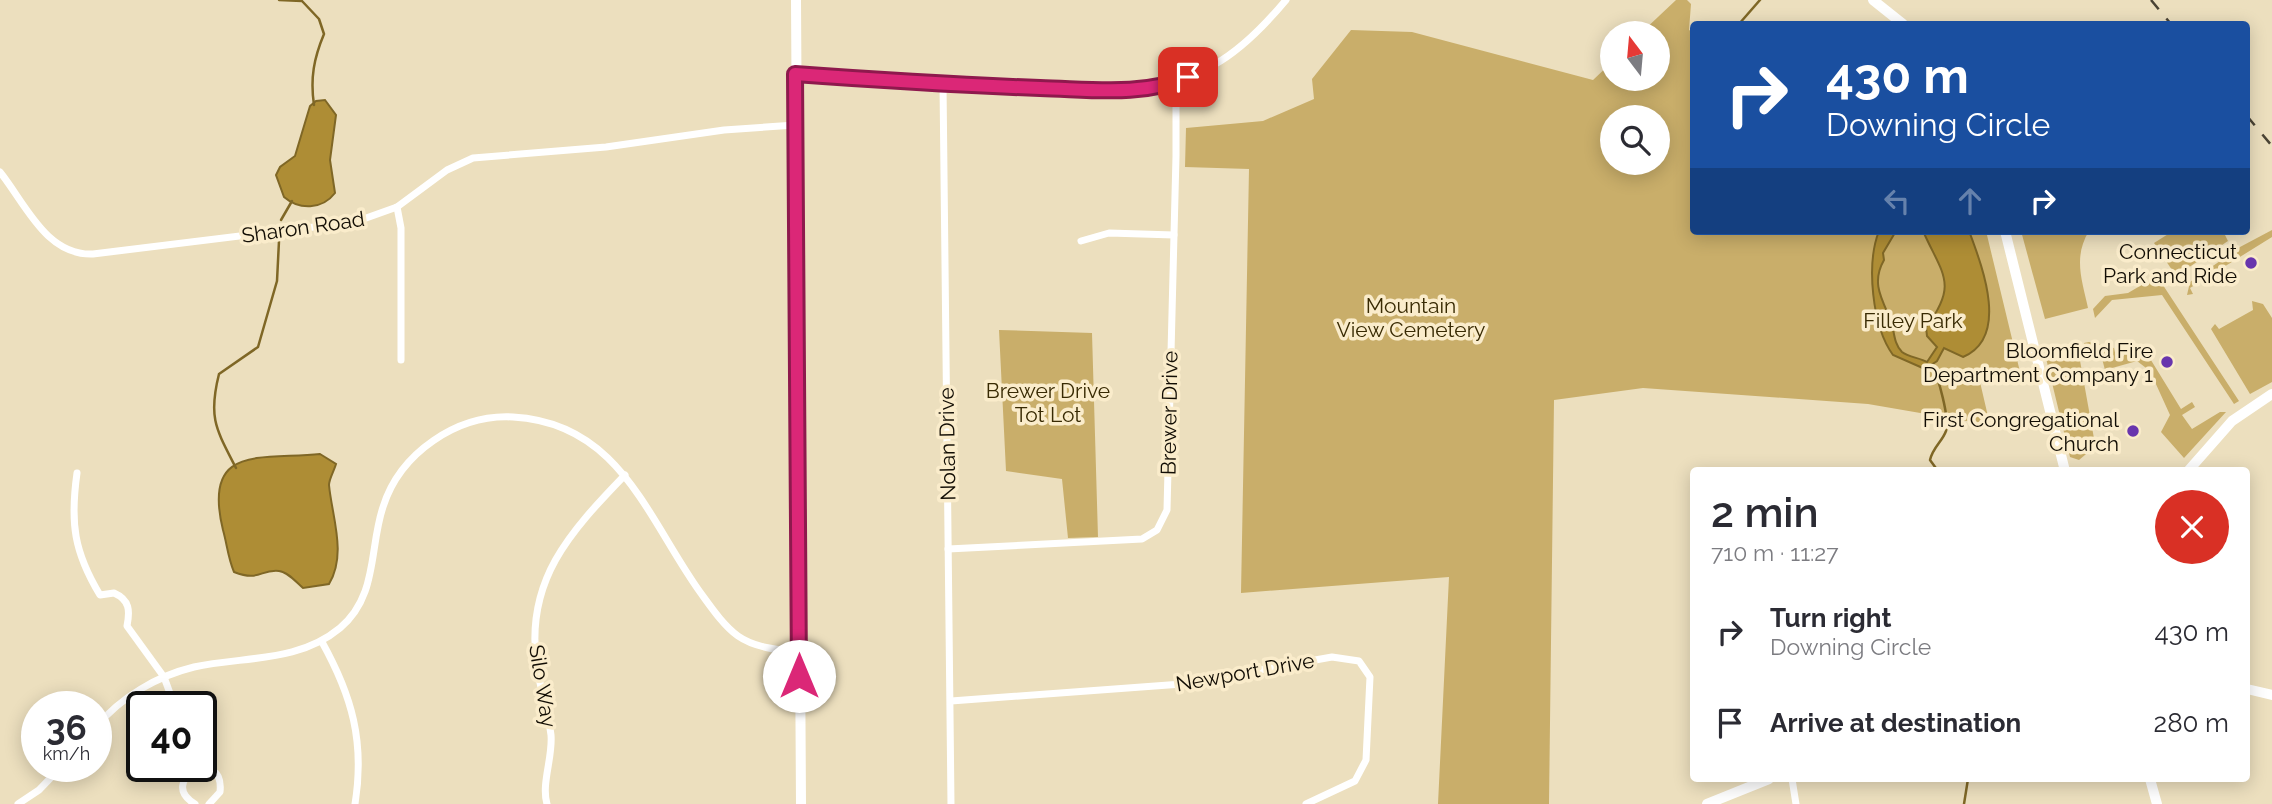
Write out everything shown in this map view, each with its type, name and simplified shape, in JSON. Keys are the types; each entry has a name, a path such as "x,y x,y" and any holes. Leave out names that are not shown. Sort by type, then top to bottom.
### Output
{"street":[{"path":"796,0 794,125 801,804"},
{"path":"795,74 943,84 1119,90 1173,83 1231,56 1286,0"},
{"path":"1873,0 1899,21"},
{"name":"Brewer Drive","path":"948,549 1142,539 1157,530 1167,510 1176,100 1173,83"},
{"name":"Nolan Drive","path":"943,84 951,804"},
{"name":"Sharon Road","path":"0,172 48,236 61,248 84,254 355,222 397,207 447,170 473,158 606,147 724,130 794,125"},
{"path":"397,207 401,228 401,360"},
{"path":"1081,241 1109,233 1174,235"},
{"path":"2006,235 2064,467"},
{"path":"2192,467 2232,421 2272,394"},
{"path":"112,712 128,697 164,677 194,667 296,652 322,642 342,626 362,602 372,571 383,505 396,479 430,441 476,420 498,416 535,419 567,428 596,447 625,474 694,583 726,625 753,643 799,652"},
{"path":"77,473 74,533 82,566 100,595 114,593 126,602 129,611 127,626 164,677 169,691"},
{"name":"Silo Way","path":"544,803 552,756 549,722 536,657 538,605 545,579 564,542 625,474"},
{"path":"322,642 352,708 359,780 355,804"},
{"name":"Newport Drive","path":"951,701 1182,684 1332,657 1359,661 1370,677 1366,760 1354,781 1306,804"},
{"path":"2250,690 2272,695"},
{"path":"209,804 220,792 217,778"},
{"path":"18,804 47,782"},
{"path":"184,782 186,796 195,804"},
{"path":"1707,804 1762,782"},
{"path":"1792,782 1796,804"},
{"path":"2151,782 2158,804"}],"green space":[{"name":"Mountain View Cemetery","path":"1676,0 1687,0 1691,4 1690,235 1987,235 2021,376 1980,382 1990,425 1868,404 1643,388 1554,400 1549,804 1438,804 1449,577 1241,593 1249,169 1185,167 1186,128 1263,121 1314,99 1312,79 1351,30 1412,32 1593,80 1600,73 1600,91 1670,91 1670,21 1654,21"},
{"path":"2272,230 2272,237 2190,288 2193,294 2187,295 2190,282 2240,247"},
{"path":"2022,235 2087,235 2080,259 2088,308 2045,319"},
{"path":"2167,235 2225,235 2228,241 2176,276 2154,243"},
{"path":"2157,276 2239,401 2234,404 2162,295 2112,300 2095,318 2093,309 2105,296 2128,293"},
{"path":"2252,301 2263,304 2272,318 2272,382 2250,394 2211,329 2215,324 2219,329 2253,310"},
{"name":"Brewer Drive Tot Lot","path":"999,330 1092,333 1098,537 1068,538 1062,479 1006,471"},
{"path":"2084,343 2114,348 2116,357 2124,356 2123,351 2146,352 2181,409 2192,402 2195,407 2182,415 2192,429 2220,412 2226,412 2184,458 2161,432 2170,415 2150,371 2137,361 2105,370 2100,351 2079,355 2095,444 2098,444 2079,460 2070,457 2045,354 2060,344 2064,358 2086,352"}],"shaded area":[{"path":"325,100 336,115 330,160 335,193 324,203 303,206 284,197 276,175 280,167 295,156 310,106 316,101"},
{"path":"1878,235 1894,235 1883,253 1884,260 1878,275 1880,295 1899,348 1905,354 1927,362 1937,347 1927,336 1926,327 1942,300 1945,289 1941,269 1925,235 1970,235 1989,300 1986,334 1977,347 1963,357 1944,348 1937,361 1925,369 1893,355 1880,328 1873,294"},
{"path":"320,454 336,464 329,485 338,548 329,584 303,588 282,572 249,576 234,572 219,502 221,483 229,470 241,462 257,458"}],"waterway":[{"path":"279,0 302,1 319,19 324,34 314,68 314,105"},
{"path":"1742,21 1760,0"},
{"path":"281,220 292,201"},
{"path":"236,468 216,423 216,389 219,374 258,347 277,281 279,241"},
{"path":"1932,365 1940,388 1947,425 1930,460 1935,467"},
{"path":"1964,804 1968,782"}],"railway":[{"path":"2151,0 2168,21"},
{"path":"2250,120 2272,146"}],"place":[{"name":"Connecticut Park and Ride","path":"2251,263"},
{"name":"Bloomfield Fire Department Company 1","path":"2167,362"},
{"name":"First Congregational Church","path":"2133,431"}],"route":[{"path":"799,676 795,74 943,84 1119,90 1147,88 1188,77"}],"park label":[{"name":"Filley Park","path":"1913,320"}]}
